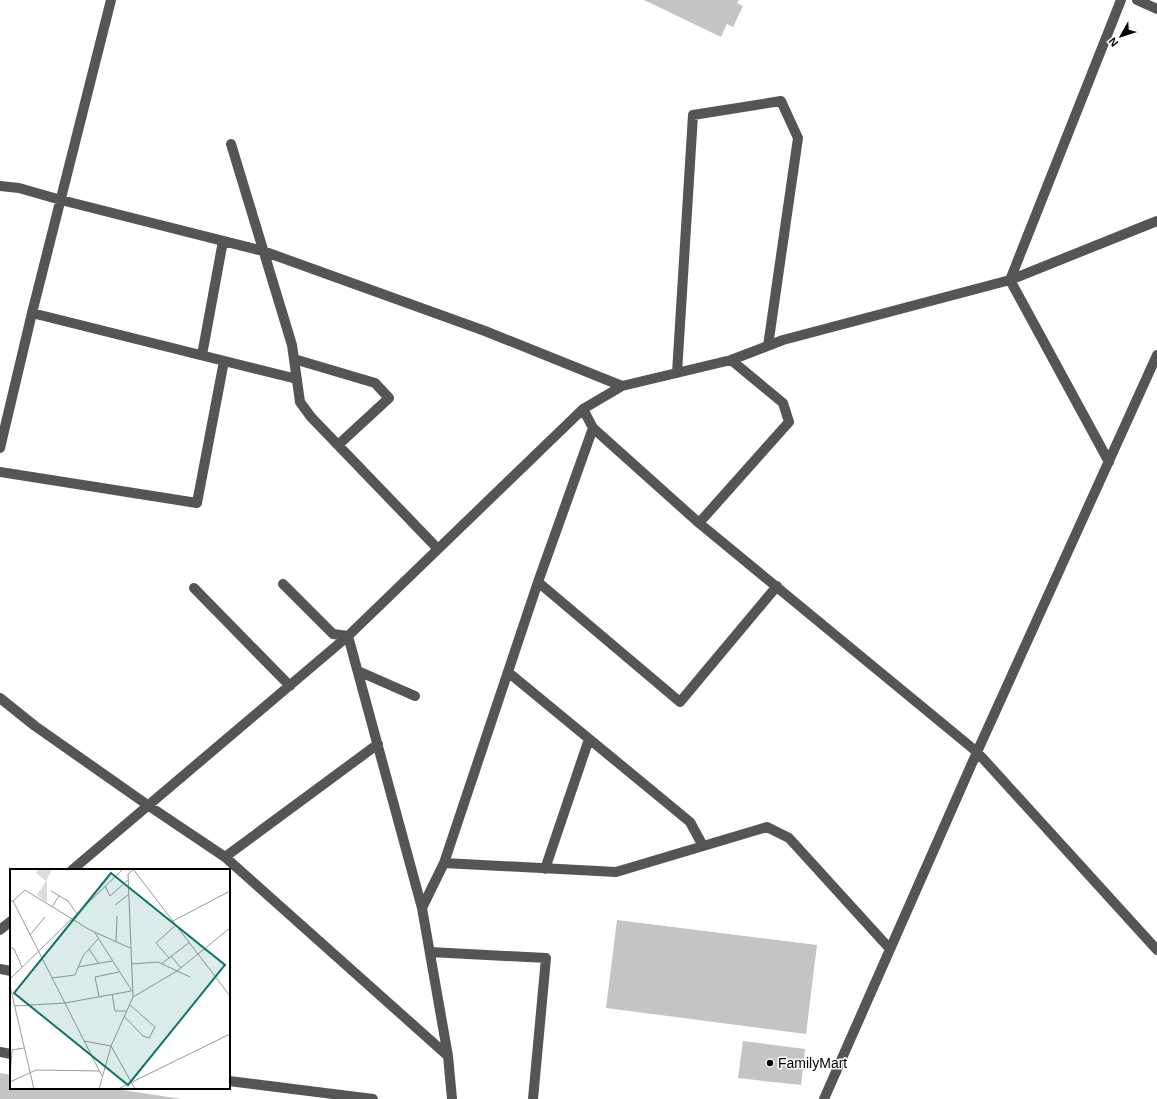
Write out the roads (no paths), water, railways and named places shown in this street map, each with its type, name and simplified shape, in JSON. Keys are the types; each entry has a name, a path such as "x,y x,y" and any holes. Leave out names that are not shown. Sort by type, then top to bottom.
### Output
{"street":[{"path":"0,448 32,313 111,0"},
{"path":"1010,280 1121,0"},
{"path":"1137,0 1157,9"},
{"path":"677,372 693,115 781,101 798,138 768,346"},
{"path":"231,144 292,345 300,402 311,417 438,549"},
{"path":"0,186 19,188 263,251 484,331 622,386"},
{"path":"73,869 348,636 582,409 622,386 731,360 783,340 1010,280 1157,221"},
{"path":"202,355 223,241"},
{"path":"1010,280 1110,462"},
{"path":"32,313 297,378"},
{"path":"824,1099 977,752 1110,462 1157,355"},
{"path":"294,359 375,383 389,398 338,445"},
{"path":"700,523 789,422 783,403 731,360"},
{"path":"0,472 197,503 224,361"},
{"path":"582,409 593,428 700,523 977,752 1157,950"},
{"path":"422,908 444,864 538,582 593,428"},
{"path":"538,582 680,702 777,586"},
{"path":"283,584 333,634 348,636"},
{"path":"194,588 290,686"},
{"path":"348,636 422,908 448,1056 452,1099"},
{"path":"358,671 415,696"},
{"path":"508,672 690,822 703,846"},
{"path":"0,698 35,726 225,857 448,1056"},
{"path":"545,868 588,739"},
{"path":"225,857 378,744"},
{"path":"444,864 616,872 767,827 788,838 890,949"},
{"path":"0,930 10,922"},
{"path":"430,952 546,958 533,1099"},
{"path":"0,969 10,971"},
{"path":"0,1052 10,1054"},
{"path":"230,1081 373,1099"}],"place":[{"name":"FamilyMart","path":"770,1063"}]}
